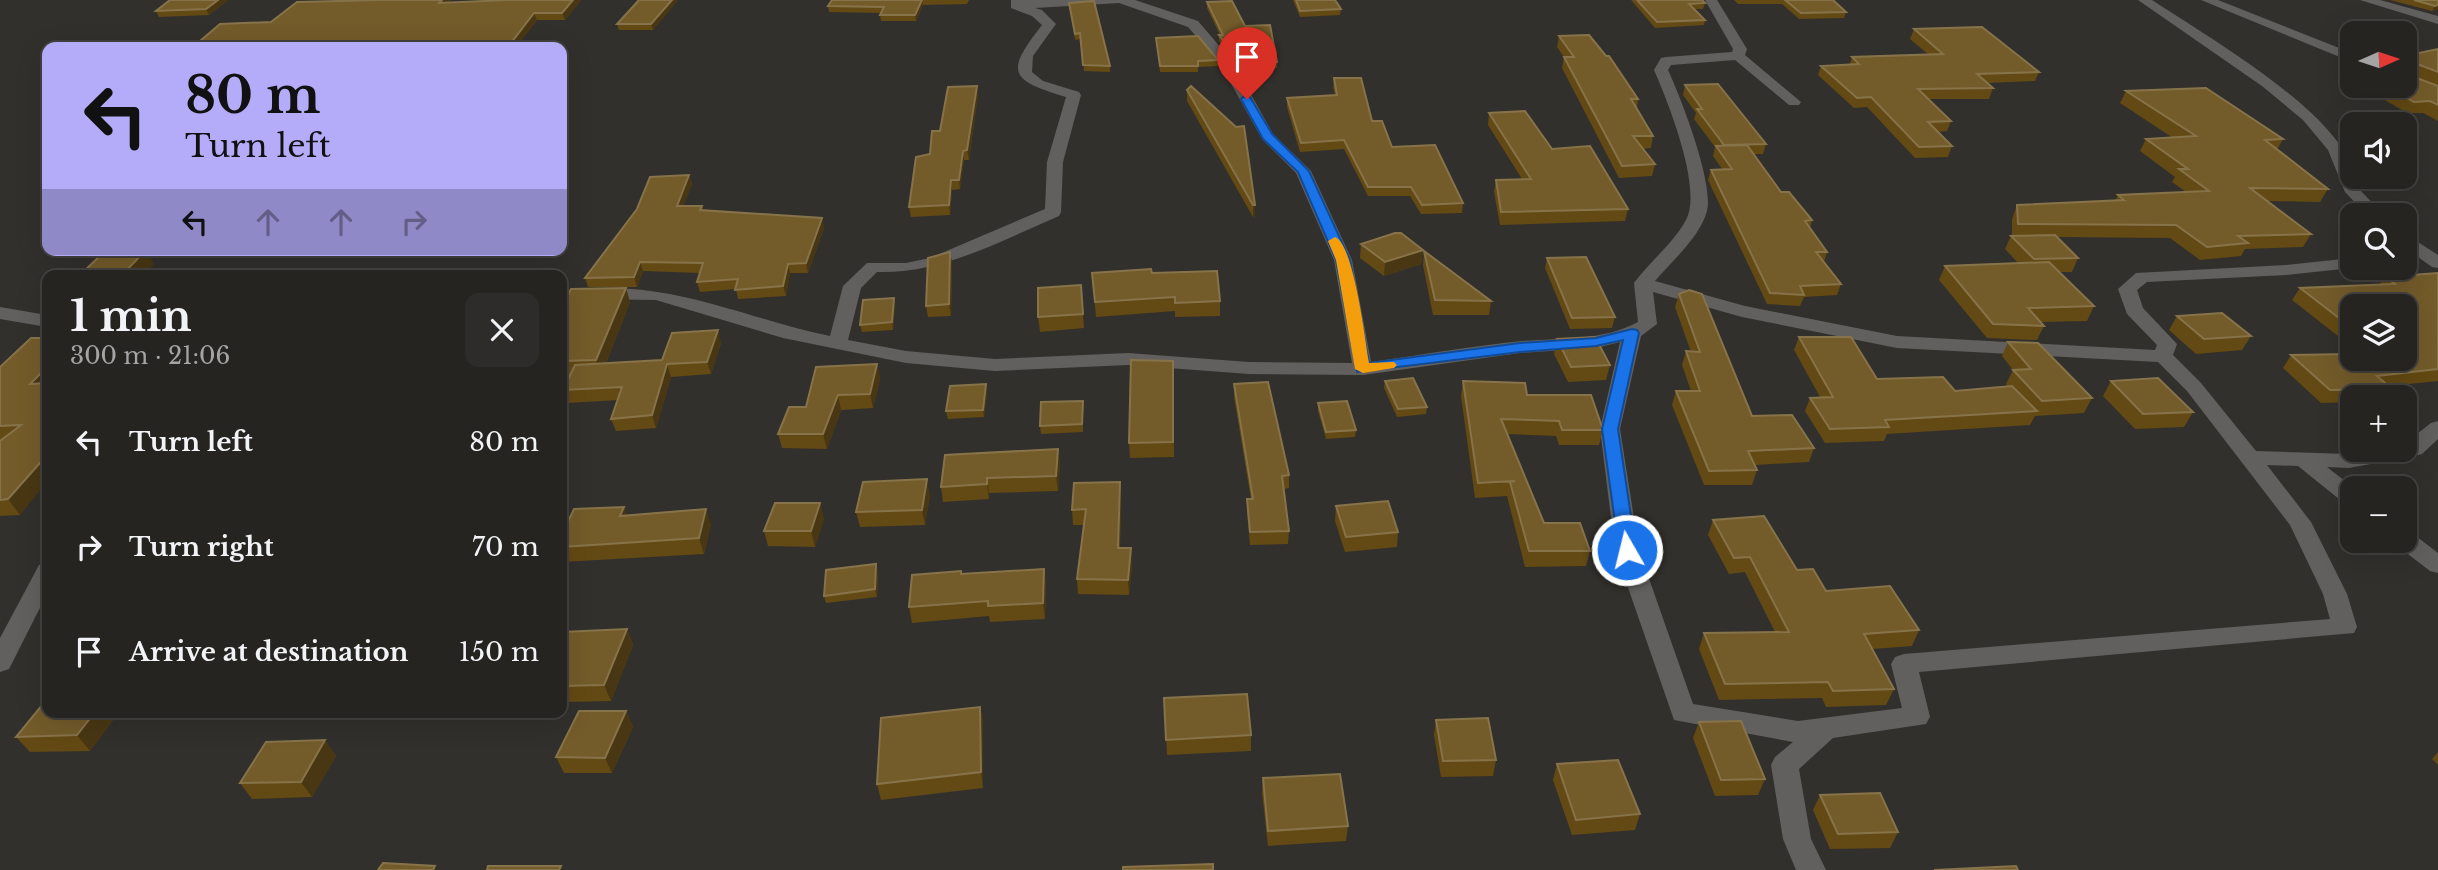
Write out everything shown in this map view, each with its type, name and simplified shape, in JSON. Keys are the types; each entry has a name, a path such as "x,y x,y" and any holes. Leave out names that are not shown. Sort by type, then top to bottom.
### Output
{"street":[{"path":"1016,3 1115,0"},
{"path":"1123,0 1193,24 1226,62 1267,136 1303,171 1343,260 1363,369"},
{"path":"1711,0 1720,20 1740,48 1738,56"},
{"path":"2144,0 2267,83 2308,117 2335,149 2353,192 2364,203"},
{"path":"2207,0 2340,53"},
{"path":"2366,0 2438,20"},
{"path":"838,343 852,286 873,267 906,268 935,262 1053,212 1055,162 1074,95 1030,81 1024,73 1025,58 1049,24 1037,13 1016,3"},
{"path":"567,298 583,294 657,295 783,332 906,357 995,365 1128,359 1249,368 1363,369 1520,347 1596,342 1632,333 1648,324 1643,283 1691,226 1700,207 1696,170 1671,90 1661,70 1666,61 1738,56 1794,102"},
{"path":"2417,246 2434,257"},
{"path":"2163,356 2167,344 2134,310 2127,289 2142,277 2286,270 2340,264"},
{"path":"1632,333 1610,429 1627,550 1683,713 1798,732 1917,717 1904,663 2345,627 2335,594 2300,523 2194,387 2163,356 1897,342 1742,312 1643,283"},
{"path":"0,313 42,320"},
{"path":"2250,458 2349,461 2414,449 2438,428"},
{"path":"2304,460 2340,488"},
{"path":"2417,549 2438,565"},
{"path":"4,649 42,579"},
{"path":"1811,870 1797,839 1785,765 1827,728"}],"building":[{"path":"170,0 218,0 206,9 156,11"},
{"path":"573,0 562,13 534,13 512,42 199,42 220,24 271,22 297,2"},
{"path":"639,0 672,0 651,24 617,24"},
{"path":"832,0 922,0 915,15 880,15 884,7 828,6"},
{"path":"1296,0 1335,0 1341,9 1300,11"},
{"path":"1637,0 1702,0 1705,3 1689,4 1705,20 1657,22"},
{"path":"1785,0 1833,0 1846,12 1801,13"},
{"path":"2414,0 2438,0 2438,5 2435,6"},
{"path":"1094,1 1110,66 1083,65 1080,33 1075,34 1069,3"},
{"path":"1232,1 1245,26 1270,25 1277,62 1240,63 1219,35 1223,35 1207,2"},
{"path":"1982,27 2039,72 1977,74 1993,88 1918,89 1951,121 1928,122 1952,146 1919,147 1871,97 1857,98 1821,66 1859,64 1852,57 1943,54 1914,29"},
{"path":"1589,35 1606,56 1609,56 1638,99 1631,99 1653,136 1633,136 1655,164 1622,166 1564,57 1574,57 1559,36"},
{"path":"1198,36 1218,60 1198,61 1198,66 1160,66 1156,38"},
{"path":"2438,49 2438,72 2417,64 2417,53"},
{"path":"1334,78 1361,78 1372,121 1382,121 1392,147 1435,145 1463,203 1422,205 1411,187 1368,187 1344,140 1301,143 1287,98 1337,95"},
{"path":"2417,78 2438,86 2438,105 2430,101 2414,102 2407,98 2417,98"},
{"path":"1718,84 1766,144 1724,145 1697,109 1702,109 1685,85"},
{"path":"977,86 967,150 963,151 959,180 951,180 949,205 909,207 916,157 930,154 932,131 940,131 948,87"},
{"path":"1191,86 1236,127 1244,126 1255,205 1187,90"},
{"path":"2206,88 2283,139 2265,140 2328,189 2250,188 2311,234 2238,236 2248,243 2207,247 2176,225 2018,224 2017,205 2124,200 2118,195 2209,191 2179,169 2188,169 2146,139 2196,136 2126,91"},
{"path":"1525,111 1552,149 1590,146 1628,209 1501,212 1496,180 1531,179 1489,113"},
{"path":"1747,145 1781,192 1789,192 1812,220 1805,221 1827,252 1816,252 1841,284 1800,286 1804,295 1770,293 1711,170 1732,169 1716,146"},
{"path":"689,175 677,206 822,218 806,263 788,264 783,286 735,290 738,279 697,282 703,263 640,262 634,277 585,278 637,209 650,177"},
{"path":"1401,233 1423,250 1385,262 1361,244"},
{"path":"2055,235 2078,258 2034,259 2011,236"},
{"path":"1424,251 1491,301 1435,300"},
{"path":"950,252 949,304 926,306 928,258"},
{"path":"100,256 140,256 127,270 85,270"},
{"path":"1586,257 1615,317 1572,318 1547,258"},
{"path":"2049,262 2094,306 2028,308 2044,326 1993,324 1945,266"},
{"path":"1151,269 1152,273 1217,271 1220,301 1175,303 1175,297 1095,302 1092,273"},
{"path":"2438,273 2438,369 2377,376 2387,385 2340,385 2340,390 2330,390 2291,355 2340,354 2340,371 2417,371 2417,294 2340,294 2340,319 2300,288 2395,284 2389,280 2417,280 2417,275"},
{"path":"1081,285 1083,314 1038,317 1038,288"},
{"path":"626,288 596,360 567,361 567,297 571,289"},
{"path":"1689,290 1702,294 1752,416 1792,415 1814,448 1748,451 1757,470 1709,471 1676,391 1700,391 1686,351 1700,352 1679,294"},
{"path":"894,298 892,322 860,325 863,300"},
{"path":"2222,313 2251,336 2204,339 2177,316"},
{"path":"718,330 707,362 667,364 652,415 611,419 622,387 567,390 567,382 575,365 662,360 672,333"},
{"path":"1595,337 1610,365 1571,367 1557,339"},
{"path":"1799,337 1851,337 1877,379 1943,377 1955,391 2012,386 2037,411 1885,420 1889,427 1830,429 1810,398 1833,397"},
{"path":"31,338 42,338 42,372 30,384 42,383 42,461 8,499 0,500 0,441 21,425 0,426 0,367"},
{"path":"2008,342 2038,343 2092,398 2042,401 2013,370 2031,369"},
{"path":"1131,360 1173,361 1173,442 1129,443"},
{"path":"877,364 870,394 838,395 823,434 778,434 789,407 806,407 816,367"},
{"path":"1413,378 1427,407 1398,409 1385,381"},
{"path":"2158,378 2193,412 2143,414 2111,381"},
{"path":"1463,381 1525,383 1527,395 1591,395 1603,430 1562,430 1559,421 1501,419 1544,523 1580,523 1590,551 1529,551 1510,482 1515,481 1478,483"},
{"path":"1268,382 1289,475 1282,476 1289,531 1250,532 1247,499 1253,499 1234,384"},
{"path":"986,384 983,410 946,411 950,386"},
{"path":"1083,401 1082,424 1040,426 1041,402"},
{"path":"1347,401 1356,430 1326,432 1318,403"},
{"path":"1058,449 1056,476 987,478 987,484 941,487 945,455"},
{"path":"927,479 922,510 856,512 863,482"},
{"path":"1120,482 1118,548 1131,548 1128,580 1077,579 1086,509 1072,510 1074,483"},
{"path":"1388,501 1398,532 1346,537 1336,506"},
{"path":"775,503 820,503 811,531 764,531"},
{"path":"624,507 620,516 706,509 699,538 567,547 567,524 574,509"},
{"path":"1764,516 1797,570 1813,569 1826,591 1890,586 1919,630 1864,634 1894,689 1833,691 1828,682 1725,684 1704,633 1789,632 1750,557 1734,558 1713,520"},
{"path":"876,564 875,589 824,596 826,570"},
{"path":"1044,569 1043,603 988,606 988,601 909,607 912,575"},
{"path":"627,629 604,685 567,686 567,632"},
{"path":"1247,694 1251,735 1166,740 1164,698"},
{"path":"42,705 42,718 90,718 77,735 16,737"},
{"path":"980,707 981,772 877,784 881,718"},
{"path":"579,711 626,711 605,758 556,757"},
{"path":"1488,718 1496,760 1443,761 1436,720"},
{"path":"1741,721 1765,779 1721,780 1699,722"},
{"path":"325,740 301,782 240,783 266,742"},
{"path":"1618,760 1640,814 1576,820 1557,764"},
{"path":"1340,774 1348,826 1268,831 1263,778"},
{"path":"1880,793 1898,832 1838,834 1820,795"},
{"path":"383,863 435,866 433,870 378,870"},
{"path":"1213,864 1213,870 1123,870 1123,867"},
{"path":"488,866 561,866 559,870 487,870"},
{"path":"2016,866 2018,870 1934,870"}],"slow traffic":[{"path":"1335,241 1343,260 1363,369 1389,365"}],"route":[{"path":"1247,99 1267,136 1303,171 1343,260 1363,369 1520,347 1596,342 1632,333 1610,429 1627,550"}]}
